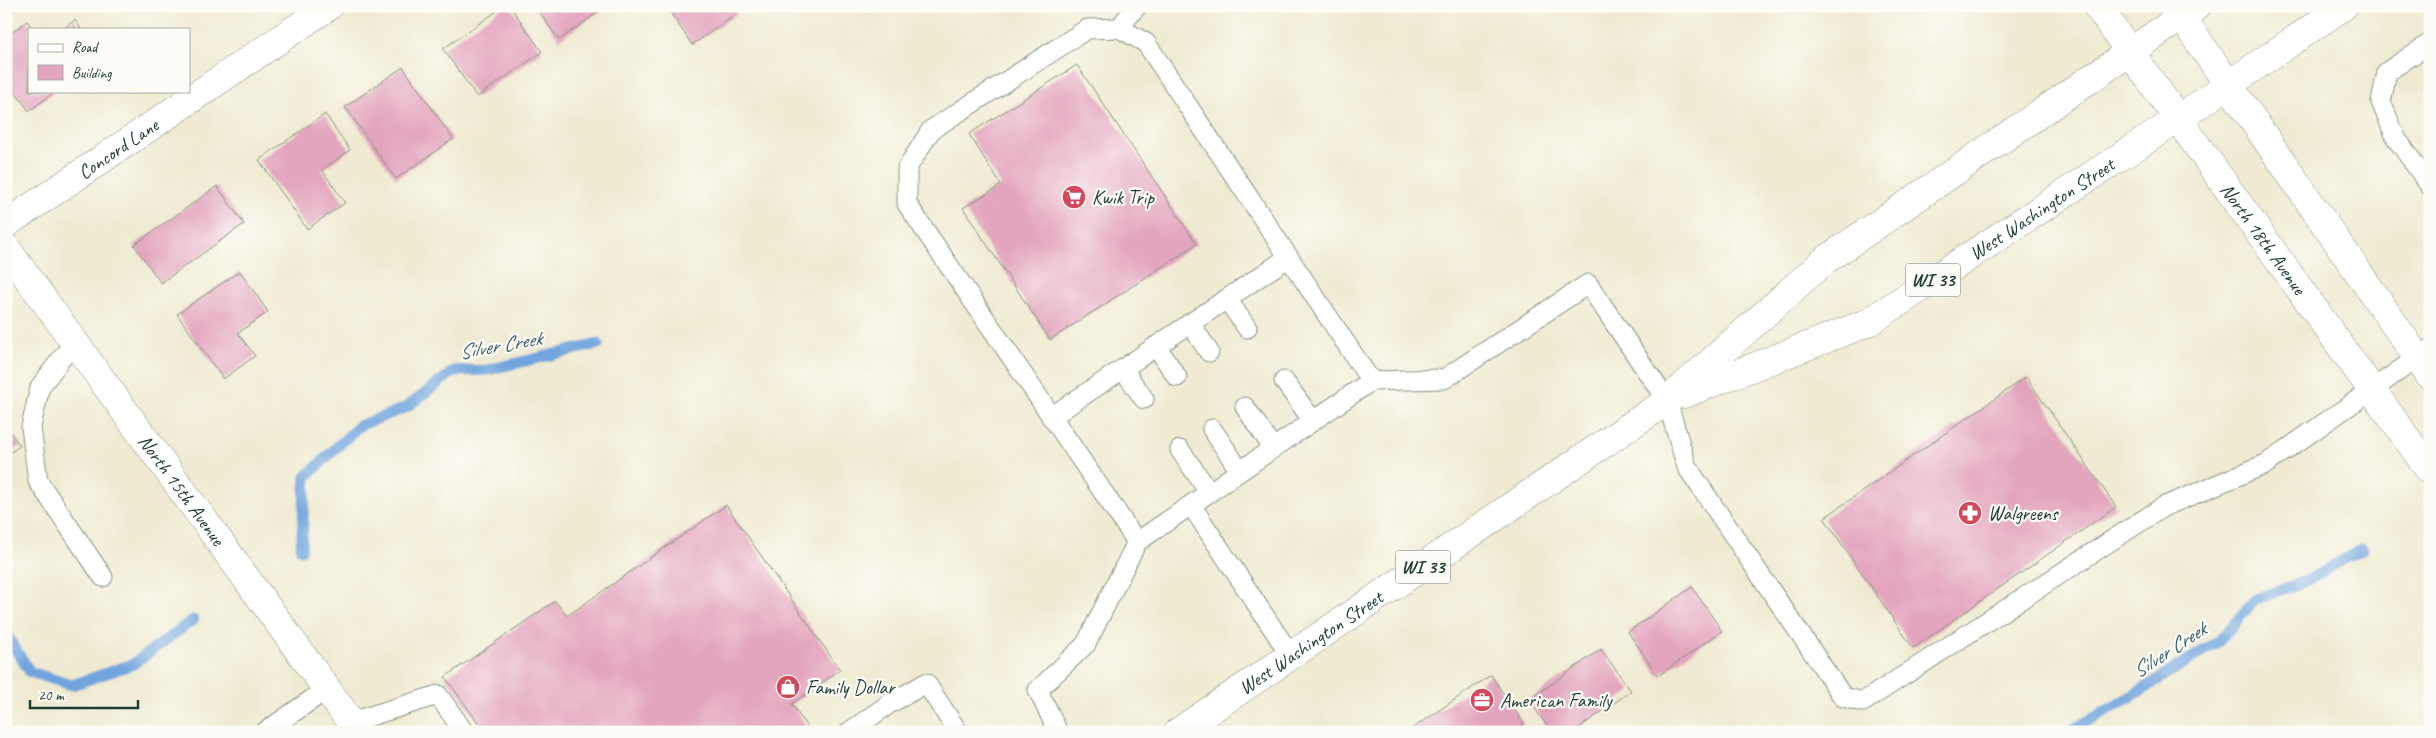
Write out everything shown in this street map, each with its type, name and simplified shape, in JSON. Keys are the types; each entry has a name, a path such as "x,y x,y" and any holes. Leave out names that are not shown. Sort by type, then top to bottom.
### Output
{"main road":[{"name":"Concord Lane","path":"6,224 329,6"},
{"name":"North 18th Avenue","path":"2097,6 2430,471"},
{"name":"West Washington Street","path":"1667,401 1869,322 2178,119 2228,83 2344,6"},
{"name":"West Washington Street","path":"1178,732 1667,401 1824,261 2130,52 2184,10"},
{"path":"2184,10 2228,83 2426,361"},
{"name":"North 15th Avenue","path":"6,248 354,727"}],"lane":[{"path":"1119,28 1137,6"},
{"path":"1137,542 907,204 907,168 931,130 1087,29 1119,28 1146,42 1371,381"},
{"path":"2430,43 2387,72 2381,102 2396,138 2430,186"},
{"path":"1051,417 1289,257"},
{"path":"1058,732 1038,690 1086,644 1137,542 1371,381 1444,379 1588,284 1667,401 1687,467 1843,697 1863,702 2163,507 2266,464 2373,391 2426,361"},
{"path":"1227,299 1247,328"},
{"path":"1190,324 1209,352"},
{"path":"74,342 40,386 31,427 38,481 103,577"},
{"path":"1156,346 1177,377"},
{"path":"1123,369 1144,399"},
{"path":"1284,381 1313,421"},
{"path":"1245,407 1273,448"},
{"path":"1212,429 1240,471"},
{"path":"1180,450 1209,492"},
{"path":"1191,505 1291,656"},
{"path":"848,732 889,704 926,683 958,732"},
{"path":"265,732 327,690"},
{"path":"354,727 438,694 464,732"}],"building":[{"path":"6,6 20,6 6,16"},
{"path":"504,6 510,6 542,52 477,97 443,49"},
{"path":"535,6 607,6 559,40"},
{"path":"672,6 732,6 737,14 692,45 668,9"},
{"path":"75,20 80,28 64,28"},
{"path":"27,21 32,28 28,28 28,92 55,92 29,111 6,80 6,37"},
{"name":"Kwik Trip","path":"1077,65 1197,244 1050,340 963,208 1001,185 969,134"},
{"path":"403,67 453,139 396,179 345,107"},
{"path":"325,114 350,150 322,170 345,203 307,229 259,160"},
{"path":"217,186 244,224 161,283 134,245"},
{"path":"240,271 268,312 238,333 255,356 223,379 177,314"},
{"name":"Walgreens","path":"2026,377 2116,507 1913,648 1824,518"},
{"path":"6,426 20,446 6,455"},
{"path":"726,505 840,670 792,704 808,729 804,732 485,732 445,677 555,601 567,616"},
{"path":"1692,587 1722,631 1658,676 1628,632"},
{"path":"1601,649 1631,691 1573,732 1551,732 1529,700"},
{"name":"American Family","path":"1491,675 1524,724 1512,732 1415,732 1413,728"}],"waterway":[{"name":"Silver Creek","path":"301,550 306,477 359,426 407,407 454,371 487,370 598,344"},
{"name":"Silver Creek","path":"2068,732 2129,698 2219,641 2256,599 2308,580 2362,549"},
{"name":"Silver Creek","path":"6,634 30,672 72,685 133,664 193,620"}],"place":[{"name":"Kwik Trip","path":"1074,197"},
{"name":"Walgreens","path":"1970,513"},
{"name":"Family Dollar","path":"788,687"},
{"name":"American Family","path":"1482,700"}]}
